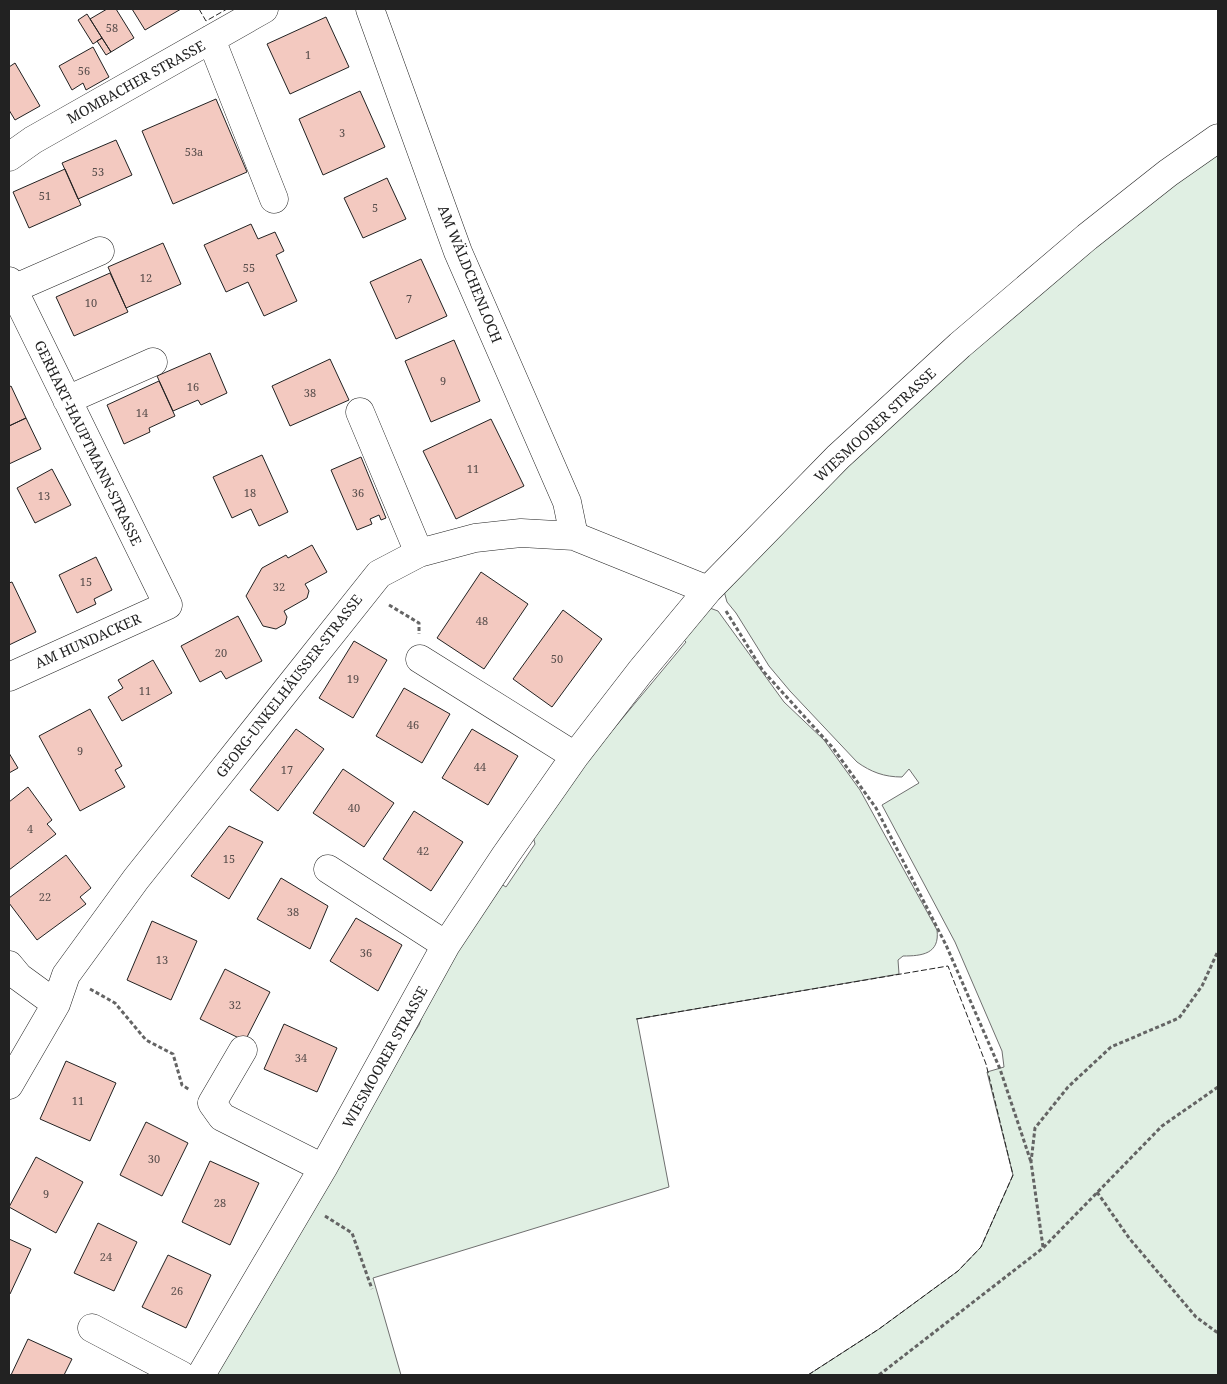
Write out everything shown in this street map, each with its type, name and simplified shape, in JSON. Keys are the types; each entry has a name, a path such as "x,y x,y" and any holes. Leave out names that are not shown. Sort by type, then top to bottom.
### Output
{"street":[{"name":"MOMBACHER STRASSE","path":"9,157 33,140 264,9"},
{"name":"AM WÄLDCHENLOCH","path":"370,9 458,252 568,502 574,536"},
{"path":"211,39 274,199"},
{"name":"WIESMOORER STRASSE","path":"201,1375 323,1168 446,945 504,856 575,756 640,672 708,590 838,458 960,345 1087,237 1168,173 1218,138"},
{"path":"11,285 100,251"},
{"name":"GERHART-HAUPTMANN-STRASSE","path":"11,285 168,605"},
{"path":"67,400 153,362"},
{"path":"360,412 419,553"},
{"name":"GEORG-UNKELHÄUSSER-STRASSE","path":"9,1085 56,1004 66,975 136,879 379,574 419,553 475,538 521,533 574,536 708,590"},
{"name":"AM HUNDACKER","path":"9,677 168,605"},
{"path":"420,659 575,756"},
{"path":"328,869 446,945"},
{"path":"9,965 19,977 56,1004"},
{"path":"243,1050 212,1104 222,1117 323,1168"},
{"path":"92,1328 181,1375"}],"path":[{"path":"708,590 729,615 764,672 833,748 876,808 946,945 1000,1068 1031,1162 1044,1248"},
{"path":"365,591 419,623 420,659"},
{"path":"1031,1162 1036,1128 1068,1087 1111,1047 1179,1018 1202,986 1218,950"},
{"path":"115,1003 146,1040 173,1054 182,1085"},
{"path":"879,1375 1044,1248 1162,1126 1218,1087"},
{"path":"1097,1192 1129,1238 1196,1318 1218,1333"},
{"path":"303,1202 352,1233 372,1289"}],"green space":[{"path":"1218,153 1218,1375 808,1375 879,1329 958,1271 981,1247 1013,1175 987,1072 1004,1067 1002,1051 955,942 882,805 919,783 909,769 902,777 889,776 867,769 857,762 769,666 727,602 724,591 983,333 1144,203"},
{"path":"707,607 718,611 784,702 824,740 860,790 937,930 936,944 933,949 923,954 903,956 898,960 899,974 637,1019 669,1187 373,1278 401,1375 211,1375 370,1103 419,1025 431,992 498,882 506,887 535,844 531,828 686,642 681,637"}],"building":[{"path":"107,9 116,9 134,38 111,52 90,19"},
{"path":"132,9 181,9 145,30"},
{"path":"87,14 102,38 93,44 78,20"},
{"path":"326,17 349,67 290,94 267,44"},
{"path":"102,38 111,52 106,55 97,41"},
{"path":"93,47 109,77 86,90 83,83 72,90 59,66"},
{"path":"15,63 40,106 15,120 9,110 9,67"},
{"path":"360,91 385,147 323,175 299,119"},
{"path":"216,99 247,172 173,204 142,131"},
{"path":"116,140 132,175 78,199 62,163"},
{"path":"65,169 81,205 29,228 13,192"},
{"path":"387,178 406,219 363,238 344,198"},
{"path":"251,224 258,239 275,232 284,251 276,255 297,301 264,316 248,282 226,292 204,245"},
{"path":"163,243 181,284 126,308 108,267"},
{"path":"421,259 447,316 396,339 370,282"},
{"path":"110,273 128,312 74,336 56,297"},
{"path":"454,340 480,401 431,422 405,361"},
{"path":"210,353 227,393 201,405 198,400 173,411 157,376"},
{"path":"330,359 349,400 290,426 272,386"},
{"path":"159,381 175,416 149,428 150,432 124,444 107,405"},
{"path":"11,386 26,418 9,426 9,387"},
{"path":"26,418 41,449 9,464 9,426"},
{"path":"491,419 524,486 456,519 423,451"},
{"path":"262,455 288,512 259,526 251,509 232,518 213,477"},
{"path":"361,457 386,518 381,520 379,515 370,519 372,524 357,530 331,470"},
{"path":"52,469 71,505 35,523 17,488"},
{"path":"312,545 327,572 305,584 309,591 307,598 284,611 287,617 285,624 276,629 263,626 246,596 262,568 286,555 288,558"},
{"path":"96,557 112,590 94,599 96,604 77,613 59,575"},
{"path":"481,572 528,604 484,669 437,638"},
{"path":"12,582 36,632 9,645 9,583"},
{"path":"563,610 602,639 552,707 513,679"},
{"path":"238,616 262,661 226,679 221,671 200,682 181,646"},
{"path":"354,641 387,660 353,718 319,698"},
{"path":"153,660 172,693 122,721 108,697 123,688 118,680"},
{"path":"404,688 450,714 422,763 376,736"},
{"path":"90,709 122,766 115,770 125,787 80,811 39,736"},
{"path":"296,729 324,749 278,811 250,790"},
{"path":"472,729 518,756 488,805 442,778"},
{"path":"9,753 18,768 9,773"},
{"path":"343,769 394,803 364,847 313,813"},
{"path":"28,787 52,820 47,824 56,834 9,870 9,802"},
{"path":"414,811 463,842 431,891 383,859"},
{"path":"229,826 263,842 229,899 191,876"},
{"path":"66,855 91,888 80,897 86,904 37,940 9,903 9,898"},
{"path":"281,878 328,906 310,949 257,919"},
{"path":"356,918 402,945 378,991 330,961"},
{"path":"152,921 197,941 171,1000 127,980"},
{"path":"225,969 270,992 245,1041 200,1019"},
{"path":"284,1024 337,1048 317,1092 264,1069"},
{"path":"66,1061 116,1083 90,1141 40,1119"},
{"path":"146,1122 188,1143 162,1196 120,1175"},
{"path":"36,1157 83,1182 56,1233 9,1207"},
{"path":"210,1161 259,1183 230,1245 182,1222"},
{"path":"98,1223 137,1242 114,1291 74,1273"},
{"path":"9,1239 31,1249 10,1294 9,1294"},
{"path":"168,1255 211,1275 186,1328 142,1307"},
{"path":"28,1339 72,1359 64,1375 11,1375"}],"fence":[{"path":"199,9 206,21 227,9"},
{"path":"636,1019 948,966 986,1064 1013,1175 981,1247 958,1271 879,1329 808,1375"}]}
